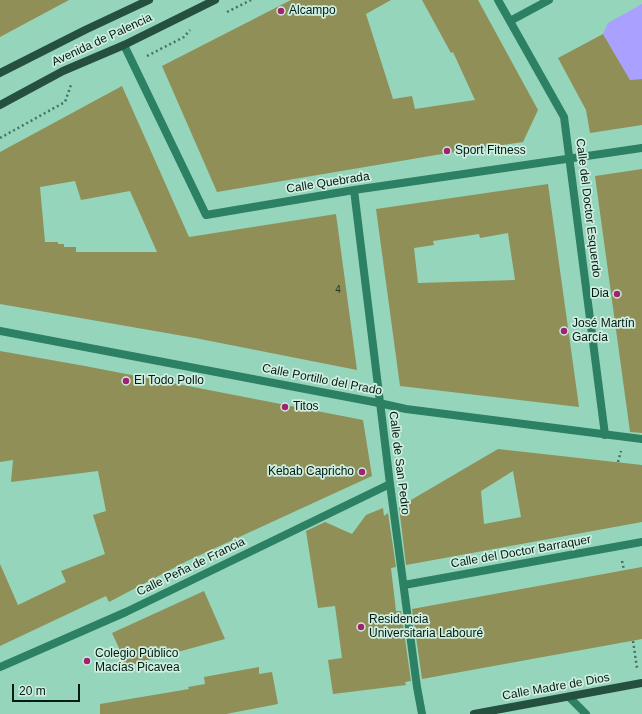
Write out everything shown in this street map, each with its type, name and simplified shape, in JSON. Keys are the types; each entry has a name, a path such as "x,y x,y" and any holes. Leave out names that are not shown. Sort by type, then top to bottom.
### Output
{"main road":[{"name":"Avenida de Palencia","path":"0,72 149,0"},
{"name":"Avenida de Palencia","path":"0,105 63,71 124,45 215,0"},
{"name":"Calle Madre de Dios","path":"474,714 640,684"}],"street":[{"name":"Calle del Doctor Esquerdo","path":"498,0 564,117 605,435"},
{"path":"510,21 549,0"},
{"name":"Calle Quebrada","path":"124,45 206,215 354,190 642,148"},
{"name":"Calle de San Pedro","path":"354,190 379,403 417,687 422,714"},
{"name":"Calle Portillo del Prado","path":"0,330 406,409 642,439"},
{"name":"Calle Peña de Francia","path":"0,666 126,612 390,484"},
{"name":"Calle del Doctor Barraquer","path":"404,585 642,542"},
{"path":"568,697 586,714"}],"path":[{"path":"0,138 65,102 72,82"},
{"path":"633,641 640,684"}],"shaded area":[{"path":"642,4 642,79 630,80 603,34 608,23"}],"building":[{"path":"0,0 69,0 0,37"},
{"path":"291,0 391,0 366,14 393,99 412,96 415,109 475,100 453,52 451,53 422,0 478,0 538,110 523,142 217,192 162,66"},
{"path":"603,34 630,80 642,79 642,125 590,133 586,110 558,58"},
{"path":"122,86 189,237 336,214 357,370 195,338 0,304 0,152","holes":["75,181 81,200 130,191 157,252 76,252 76,247 64,247 64,244 58,244 58,242 45,242 40,187"]},
{"path":"642,169 642,433 630,432 595,176"},
{"path":"548,184 579,407 400,386 376,209","holes":["508,233 515,280 418,283 414,248 434,245 433,241 479,234 480,238"]},
{"path":"0,351 363,420 372,476 187,561 109,602 106,596 0,646 0,564 18,605 66,582 61,571 105,554 93,515 106,511 98,471 11,482 13,460 0,462"},
{"path":"498,449 642,465 642,522 406,565 399,507","holes":["513,471 521,517 484,524 481,491"]},
{"path":"383,508 384,516 388,513 396,567 391,568 396,611 401,611 411,681 405,682 406,685 333,694 328,660 342,658 335,606 318,608 306,531 325,522 352,534 366,515"},
{"path":"642,567 642,639 422,679 412,609"},
{"path":"204,591 225,639 123,667 119,648 112,633"},
{"path":"259,667 259,674 272,672 278,704 226,714 100,714 100,704 189,689 188,687 205,684 204,677"}],"place":[{"name":"Alcampo","path":"281,11"},
{"name":"Sport Fitness","path":"447,151"},
{"name":"Dia","path":"617,294"},
{"name":"José Martín García","path":"564,331"},
{"name":"El Todo Pollo","path":"126,381"},
{"name":"Titos","path":"285,407"},
{"name":"Kebab Capricho","path":"362,472"},
{"name":"Residencia Universitaria Labouré","path":"361,627"},
{"name":"Colegio Público Macías Picavea","path":"87,661"}]}
